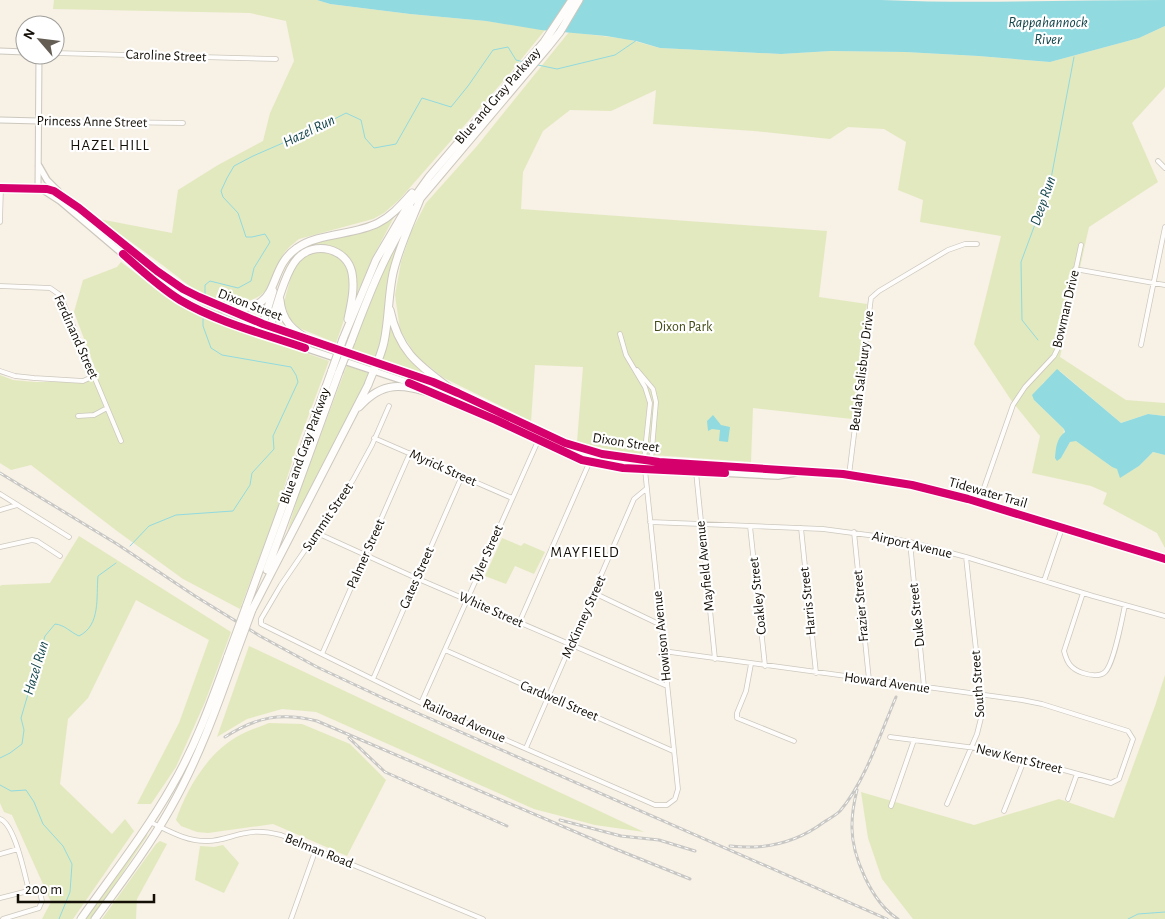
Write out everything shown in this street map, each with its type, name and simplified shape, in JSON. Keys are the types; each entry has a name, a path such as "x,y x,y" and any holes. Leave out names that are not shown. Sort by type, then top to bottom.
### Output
{"highway":[{"name":"Blue and Gray Parkway","path":"347,340 373,282 401,227 421,197 514,82 572,0"},
{"name":"Blue and Gray Parkway","path":"95,919 160,826 179,794 196,758 368,279 384,245 406,209 439,166 548,47 580,0"},
{"path":"221,308 234,309 260,302 270,293 284,261 295,249 306,243 379,223 393,214 439,166"},
{"path":"249,609 351,418 381,356 385,342 392,282 398,256 421,197"},
{"path":"266,325 280,298 290,269 302,254 318,248 330,249 348,264 353,280 347,340"},
{"path":"263,334 277,279"},
{"path":"280,298 282,313 288,324 310,340"},
{"path":"389,303 396,330 410,354 425,370 452,390"},
{"path":"351,418 367,399 376,392 387,388 397,386 410,387 436,394"},
{"name":"Blue and Gray Parkway","path":"81,919 150,822 173,784 203,726 231,657"}],"main road":[{"path":"39,166 47,180 79,208"},
{"path":"0,188 38,188"},
{"name":"Dixon Street","path":"38,188 54,191 79,208 157,271 187,291 221,308 452,390 566,443 619,458 799,472"},
{"name":"Dixon Street","path":"38,188 54,197 158,284 188,304 263,334 436,394 570,455 623,468 778,476 799,472"},
{"name":"Tidewater Trail","path":"799,472 849,475 912,485 979,502 1165,559"}],"street":[{"path":"0,51 15,52"},
{"name":"Caroline Street","path":"65,53 276,59"},
{"path":"38,188 39,65"},
{"name":"Princess Anne Street","path":"0,120 183,123"},
{"path":"1158,161 1165,168"},
{"path":"0,188 0,222"},
{"path":"1141,345 1165,228"},
{"name":"Beulah Salisbury Drive","path":"849,475 871,298 879,291 948,250 965,244 977,244"},
{"name":"Bowman Drive","path":"979,502 1013,405 1025,387 1058,351 1081,245"},
{"path":"1075,269 1165,285"},
{"name":"Ferdinand Street","path":"0,286 50,288 58,292 121,441"},
{"path":"620,334 626,355 647,392 650,403 644,460 646,469"},
{"path":"634,367 649,384 656,396 651,461 646,469"},
{"path":"0,371 15,376 83,381 94,376"},
{"name":"Summit Street","path":"261,623 261,619 281,586 353,480 389,406"},
{"path":"78,416 94,415 107,408"},
{"name":"Tyler Street","path":"421,703 542,432"},
{"name":"Myrick Street","path":"374,438 512,498"},
{"name":"Palmer Street","path":"322,654 410,453"},
{"path":"519,622 590,461"},
{"name":"Howison Avenue","path":"646,469 646,489 678,789 673,802"},
{"name":"Mayfield Avenue","path":"696,472 715,659"},
{"name":"Gates Street","path":"373,680 462,476"},
{"name":"McKinney Street","path":"526,748 634,499 646,489"},
{"path":"0,494 68,537"},
{"path":"0,510 17,505"},
{"name":"Airport Avenue","path":"650,522 854,532 910,542 966,557 1125,606 1165,616"},
{"name":"Coakley Street","path":"750,526 765,666"},
{"name":"Harris Street","path":"801,528 816,673"},
{"path":"1044,581 1062,528"},
{"name":"Frazier Street","path":"854,532 869,680"},
{"name":"White Street","path":"317,533 416,578 667,686"},
{"path":"0,547 32,540 37,541 60,556"},
{"name":"Duke Street","path":"910,542 924,688"},
{"name":"South Street","path":"947,804 980,725 980,695 966,557"},
{"path":"594,593 661,625"},
{"path":"1083,593 1064,651 1066,661 1075,670 1101,675 1106,672 1113,655 1125,606"},
{"name":"Railroad Avenue","path":"261,623 263,626 421,703 655,805 663,806 673,802"},
{"name":"Cardwell Street","path":"445,650 673,751"},
{"name":"Howard Avenue","path":"663,651 1042,704 1109,725"},
{"path":"751,664 749,680 736,713 737,718 794,741"},
{"name":"New Kent Street","path":"890,736 972,747 1024,758 1111,783 1121,776 1133,742 1132,736 1128,731 1109,725"},
{"path":"891,806 914,740"},
{"path":"1004,811 1024,758"},
{"path":"1068,799 1077,774"},
{"path":"0,819 4,820 18,849 29,891"},
{"name":"Belman Road","path":"150,822 184,838 197,841 217,840 251,832 270,832 281,835 484,919"},
{"path":"0,854 18,849"},
{"path":"290,919 316,849"},
{"path":"0,898 36,889 40,892 42,901 41,906 33,911 3,919"}],"green space":[{"path":"54,0 317,0 330,4 486,21 545,30 506,78 399,200 384,213 373,219 299,239 290,246 280,260 272,281 262,294 248,301 232,303 222,302 198,291 99,219 172,233 178,190 218,165 263,141 270,113 294,61 286,21 250,13 53,9"},
{"name":"Dixon Park","path":"1165,26 1165,87 1132,123 1158,182 1089,227 1060,357 1126,400 1165,403 1165,416 1148,414 1121,423 1060,371 1043,383 1034,400 1064,429 1061,458 1070,442 1076,440 1112,467 1117,468 1121,477 1139,466 1153,452 1165,455 1165,548 1157,533 1103,504 1107,493 1091,486 1032,473 1040,436 1011,400 974,344 1001,236 920,222 923,200 898,190 906,142 884,129 848,127 830,139 754,131 653,124 656,90 611,111 570,110 543,131 523,172 521,209 827,231 819,297 867,304 852,419 753,408 751,462 625,453 577,442 583,367 535,365 531,421 444,378 416,356 400,330 395,295 401,262 411,232 426,203 477,146 569,32 627,39 660,48 781,54 831,51 905,52 1050,62 1139,38"},
{"path":"394,217 372,259 357,294 355,294 355,276 336,250 302,251 268,322 285,269 294,254 311,244 373,230"},
{"path":"402,232 404,233 381,344 376,358 352,350 377,283"},
{"path":"323,250 341,258 347,266 350,276 349,299 336,343 299,328 289,318 284,302 292,273 298,262 309,253"},
{"path":"121,262 180,306 215,322 329,361 240,609 183,579 31,465 11,470 0,463 0,375 13,380 35,382 78,382 98,376 74,312 83,280 117,267"},
{"path":"390,317 410,358 432,379 382,361"},
{"path":"347,365 370,374 287,532 300,490"},
{"path":"79,536 231,632 205,702 176,767 151,804 137,804 179,723 209,640 136,600 88,698 68,719 60,784 112,834 125,819 134,831 73,919 42,919 51,902 12,815 4,812 0,803 0,586 50,583"},
{"path":"502,538 521,546 524,543 545,552 534,574 515,566 506,584 485,576"},
{"path":"249,646 644,832 595,825 534,809 316,712 282,709 247,719 217,737"},
{"path":"1165,675 1165,919 913,919 882,879 868,838 861,792 974,825 1059,799 1114,818"},
{"path":"269,723 302,724 350,744 386,780 347,856 273,824 208,833 197,832 181,826 176,820 186,795 209,760 240,735"},
{"path":"148,831 147,836 91,919 84,919"},
{"path":"160,841 167,844 137,899 136,919 102,919 156,844"},
{"path":"223,845 239,863 224,893 195,880 200,846 214,847"}],"water":[{"name":"Rappahannock River","path":"317,0 881,0 987,2 1165,0 1165,26 1139,38 1050,62 905,52 831,51 781,54 660,48 636,41 606,36 541,30 486,21 410,14 330,4"},
{"path":"1057,369 1121,423 1148,414 1165,416 1165,455 1153,452 1139,466 1120,478 1117,469 1076,441 1070,442 1061,458 1057,461 1055,458 1056,447 1065,432 1064,429 1034,400 1032,395"},
{"path":"713,415 721,425 730,427 728,442 719,441 720,430 712,429 708,431 707,421"}],"waterway":[{"name":"Hazel Run","path":"538,65 557,69 615,55 637,40"},
{"name":"Hazel Run","path":"205,296 205,285 210,281 238,288 251,281 254,268 270,242 265,234 246,237 238,213 223,197 221,191 234,166 346,113 361,120 365,138 374,148 396,144 422,98 451,107 493,50 508,47 516,60 524,62"},
{"name":"Deep Run","path":"1038,340 1022,320 1021,262 1050,184 1074,57"},
{"name":"Hazel Run","path":"130,546 149,526 176,515 233,511 250,485 252,473 274,449 273,436 298,382 291,367 222,355 211,348 203,326 203,319"},
{"name":"Hazel Run","path":"0,758 22,744 24,730 21,718 45,636 55,624 65,627 79,636 86,631 91,625 96,610 98,576 116,563"},
{"name":"Hazel Run","path":"0,785 11,791 26,790 34,802 43,824 63,846 72,864 70,892 59,919"},
{"path":"1128,919 1138,914 1165,912"}],"railway":[{"path":"0,473 117,544 195,596 260,636 317,667 383,698 887,919"},
{"path":"730,846 767,846 791,840 813,829 838,812 849,799 865,771 896,697"},
{"path":"225,737 247,725 269,718 292,717 317,721 690,879"},
{"path":"349,738 385,772 507,826"},
{"path":"857,790 852,825 859,864 880,902 898,919"},
{"path":"560,820 621,836 659,840 695,851"}],"cycle path":[{"path":"0,188 47,189 54,191 79,208 157,271 183,289 199,297 263,324 433,382 565,443 602,454 659,462 843,474 912,485 968,499 1165,559"},
{"path":"123,254 165,290 194,308 241,327 305,348"},
{"path":"409,383 496,420 582,460 623,468 725,473"}],"district":[{"name":"HAZEL HILL","path":"110,145"},
{"name":"MAYFIELD","path":"585,552"}]}
